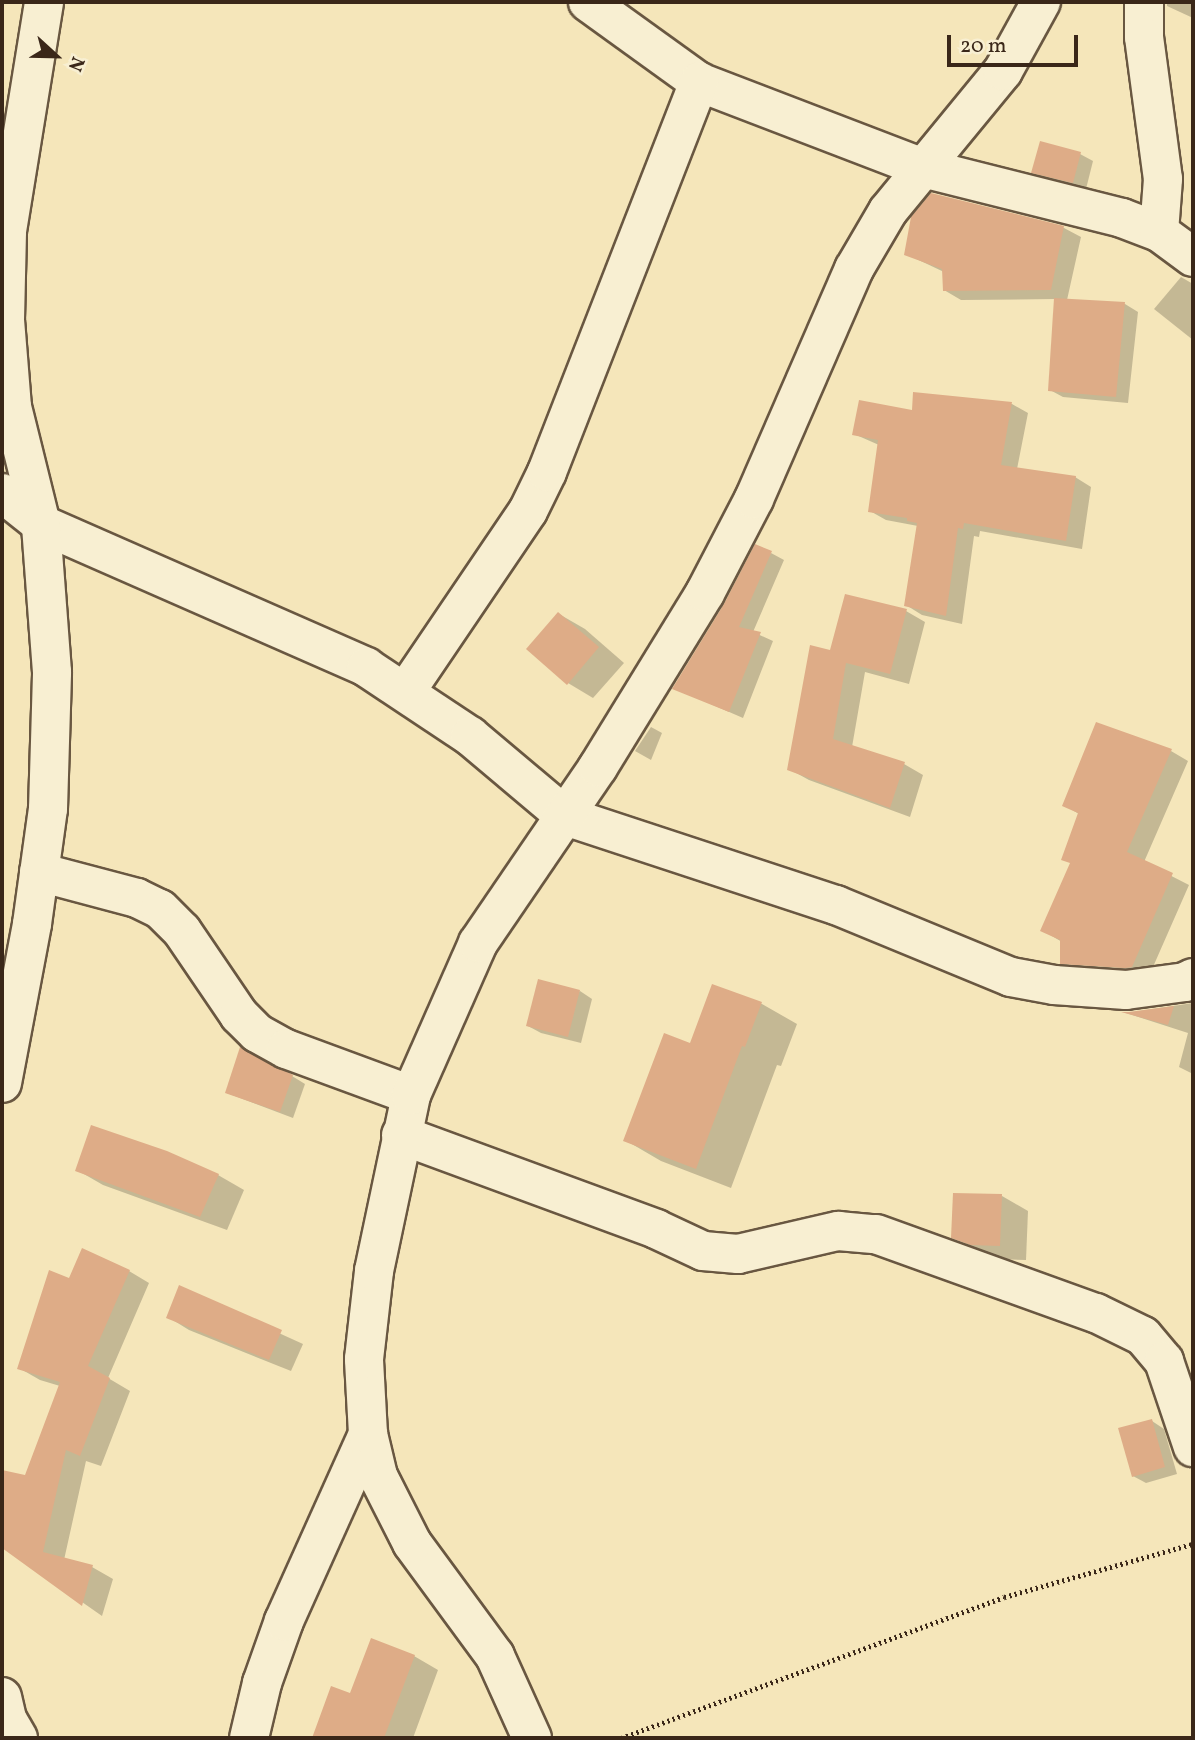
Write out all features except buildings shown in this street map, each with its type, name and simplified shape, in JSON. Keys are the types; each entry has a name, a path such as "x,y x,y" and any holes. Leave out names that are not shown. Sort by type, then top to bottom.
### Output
{"street":[{"path":"2,1083 17,919 39,872 48,808 52,672 41,524 12,407 5,320 7,231 44,2"},
{"path":"588,2 699,82 923,168 1086,208 1159,232 1193,257"},
{"path":"532,1738 495,1656 412,1544 378,1476 368,1434 364,1359 374,1271 411,1095 478,943 565,816 705,593 759,487 855,269 888,211 1003,71 1041,2"},
{"path":"1144,2 1144,37 1163,179 1159,232"},
{"path":"406,691 528,511 547,472 699,82"},
{"path":"2,493 41,524 366,667 406,691 470,736 565,816 824,901 1011,976 1054,985 1126,990 1191,975"},
{"path":"39,872 137,898 160,909 182,931 239,1015 257,1033 286,1049 411,1095"},
{"path":"401,1135 656,1229 703,1251 738,1254 838,1231 876,1234 1096,1313 1143,1336 1164,1361 1193,1447"},
{"path":"249,1738 262,1683 284,1621 368,1434"},
{"path":"2,1697 7,1719 18,1738"}],"path":[{"path":"621,1738 1004,1597 1193,1544"}]}
